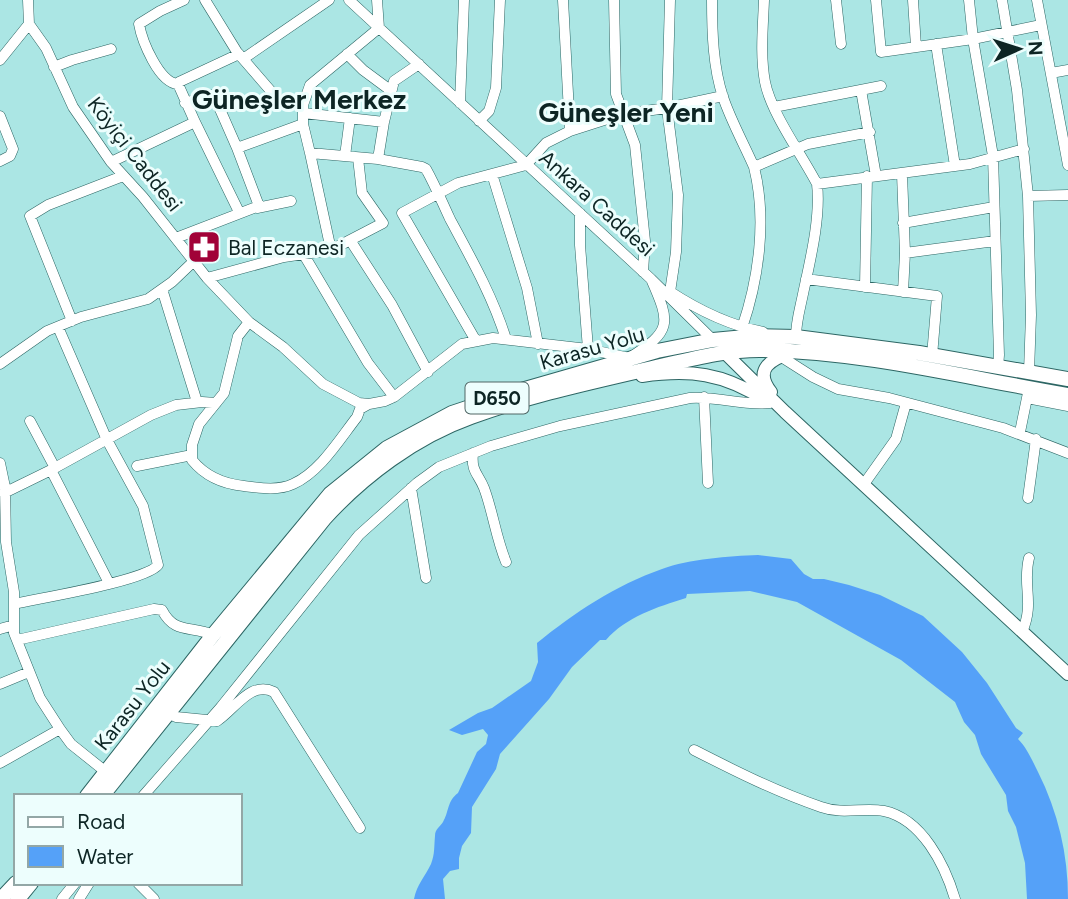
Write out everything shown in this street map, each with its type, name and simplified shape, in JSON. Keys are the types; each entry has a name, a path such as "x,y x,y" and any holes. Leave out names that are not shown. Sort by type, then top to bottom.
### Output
{"highway":[{"name":"Karasu Yolu","path":"89,794 213,635 330,494 387,448 452,413 629,358 713,340 756,337 1028,393 1068,395"},
{"name":"Karasu Yolu","path":"105,794 343,498 376,471 417,444 469,417 596,381 724,352 797,344 932,356 1068,379"},
{"path":"2,899 14,885"},
{"path":"18,899 29,885"}],"main road":[{"path":"785,412 764,381 764,373 768,365 797,344"},
{"path":"724,352 785,412 1068,674"},
{"path":"596,381 648,375 694,374 735,382 785,412"}],"street":[{"path":"0,60 29,24 28,0"},
{"path":"184,0 139,24 141,36 163,77 171,84 178,84 241,57 329,0"},
{"path":"205,0 241,57 282,101 303,113 384,122"},
{"name":"Ankara Caddesi","path":"349,0 647,275 724,352"},
{"path":"331,250 303,113 310,85 379,28 377,0"},
{"path":"460,103 464,0"},
{"path":"479,121 489,111 496,88 500,0"},
{"path":"563,0 570,131"},
{"path":"249,322 238,336 228,385 199,424 192,445 192,455 197,466 212,478 236,486 269,489 292,485 316,468 360,409 394,397 462,344 493,338 506,339 589,349 629,358 654,342 664,325 663,306 647,275 635,145 616,94 614,0"},
{"path":"670,0 667,108 678,195 676,251 670,292"},
{"path":"712,0 712,26 723,96 754,167 760,189 760,240 742,328"},
{"path":"647,275 699,310 742,328 797,344 796,319 806,279 819,194 817,184 774,107 765,84 762,58 764,0"},
{"path":"835,0 841,44"},
{"path":"876,0 881,52 973,39 1041,25"},
{"path":"913,0 916,47"},
{"path":"969,0 993,156 998,367"},
{"path":"1002,0 1017,90 1028,196 1031,315 1029,372"},
{"path":"1037,0 1064,125 1068,165"},
{"name":"Köyiçi Caddesi","path":"29,24 46,48 73,107 111,162 207,278 249,322 283,347 323,384 359,403 369,404"},
{"path":"936,44 955,166"},
{"path":"54,67 111,49"},
{"path":"347,54 390,90"},
{"path":"378,159 390,90 394,81 419,64"},
{"path":"1051,73 1068,70"},
{"path":"178,84 239,212"},
{"path":"774,107 881,86"},
{"path":"860,90 870,132 872,176 864,287"},
{"path":"185,103 211,96 219,107 259,204 257,208"},
{"path":"476,341 402,213 458,183 526,165 545,143 570,131 623,114 723,96"},
{"path":"237,148 303,113"},
{"path":"0,116 13,149 10,156 0,161"},
{"path":"345,156 350,118"},
{"path":"111,162 195,122"},
{"path":"754,167 808,144 870,132"},
{"path":"817,184 955,166 1024,149"},
{"path":"310,153 378,159 426,169 488,293 506,339"},
{"path":"207,278 284,257 331,250 383,223 362,193 358,158"},
{"path":"492,174 527,288 538,344"},
{"path":"902,174 905,253 903,292"},
{"path":"72,321 30,216 48,205 123,176"},
{"path":"1028,196 1068,195"},
{"path":"176,238 239,212 291,201"},
{"path":"904,223 994,207"},
{"path":"580,213 589,349"},
{"path":"351,240 428,372"},
{"path":"905,253 995,242"},
{"path":"304,255 368,363 394,397"},
{"path":"0,364 47,331 148,299 194,261"},
{"path":"806,279 937,296 932,356"},
{"path":"162,289 197,402"},
{"path":"14,604 109,583 153,571 158,565 143,506 107,440 58,327"},
{"path":"780,356 838,389 1020,432 1068,453"},
{"path":"1020,432 1028,393 1068,405"},
{"path":"704,397 708,483"},
{"path":"145,794 209,720 359,535 411,488 439,467 473,453 560,426 661,404 704,397 754,404 771,403"},
{"path":"4,493 150,415 176,405 216,403"},
{"path":"864,484 896,439 906,403"},
{"path":"30,421 109,583"},
{"path":"1028,498 1036,439"},
{"path":"473,453 472,466 484,488 496,537 506,562"},
{"path":"137,466 192,455"},
{"path":"0,463 17,640 40,698 60,729 71,744 106,772"},
{"path":"411,488 426,578"},
{"path":"1022,632 1029,609 1026,569 1029,558"},
{"path":"17,640 154,609 162,610 172,624 180,628 202,630 213,635"},
{"path":"0,629 14,625"},
{"path":"0,684 29,672"},
{"path":"168,713 176,717 217,722 257,688 274,692 360,828"},
{"path":"0,763 60,729"},
{"path":"694,750 747,776 824,808 840,812 882,811 897,816 913,827 930,845 942,865 955,899"},
{"path":"62,899 73,885"},
{"path":"140,885 154,899"},
{"path":"0,892 2,899"}],"water":[{"path":"758,555 791,559 804,574 813,579 824,579 880,595 923,616 962,652 987,683 1016,728 1023,733 1018,739 1038,772 1056,818 1064,850 1068,899 1027,899 1025,863 1016,827 1008,811 1006,795 981,754 975,735 964,722 955,702 901,660 797,602 750,591 687,594 686,598 632,619 606,640 600,640 572,667 549,699 500,754 496,769 472,807 471,833 462,846 459,869 450,871 443,879 445,899 414,899 432,860 436,832 477,752 486,744 488,735 483,729 462,735 449,730 492,708 531,681 538,662 537,643 612,592 645,576 684,563"}],"place":[{"name":"Bal Eczanesi","path":"204,247"}],"district":[{"name":"Güneşler Merkez","path":"299,99"},
{"name":"Güneşler Yeni","path":"626,112"}]}
